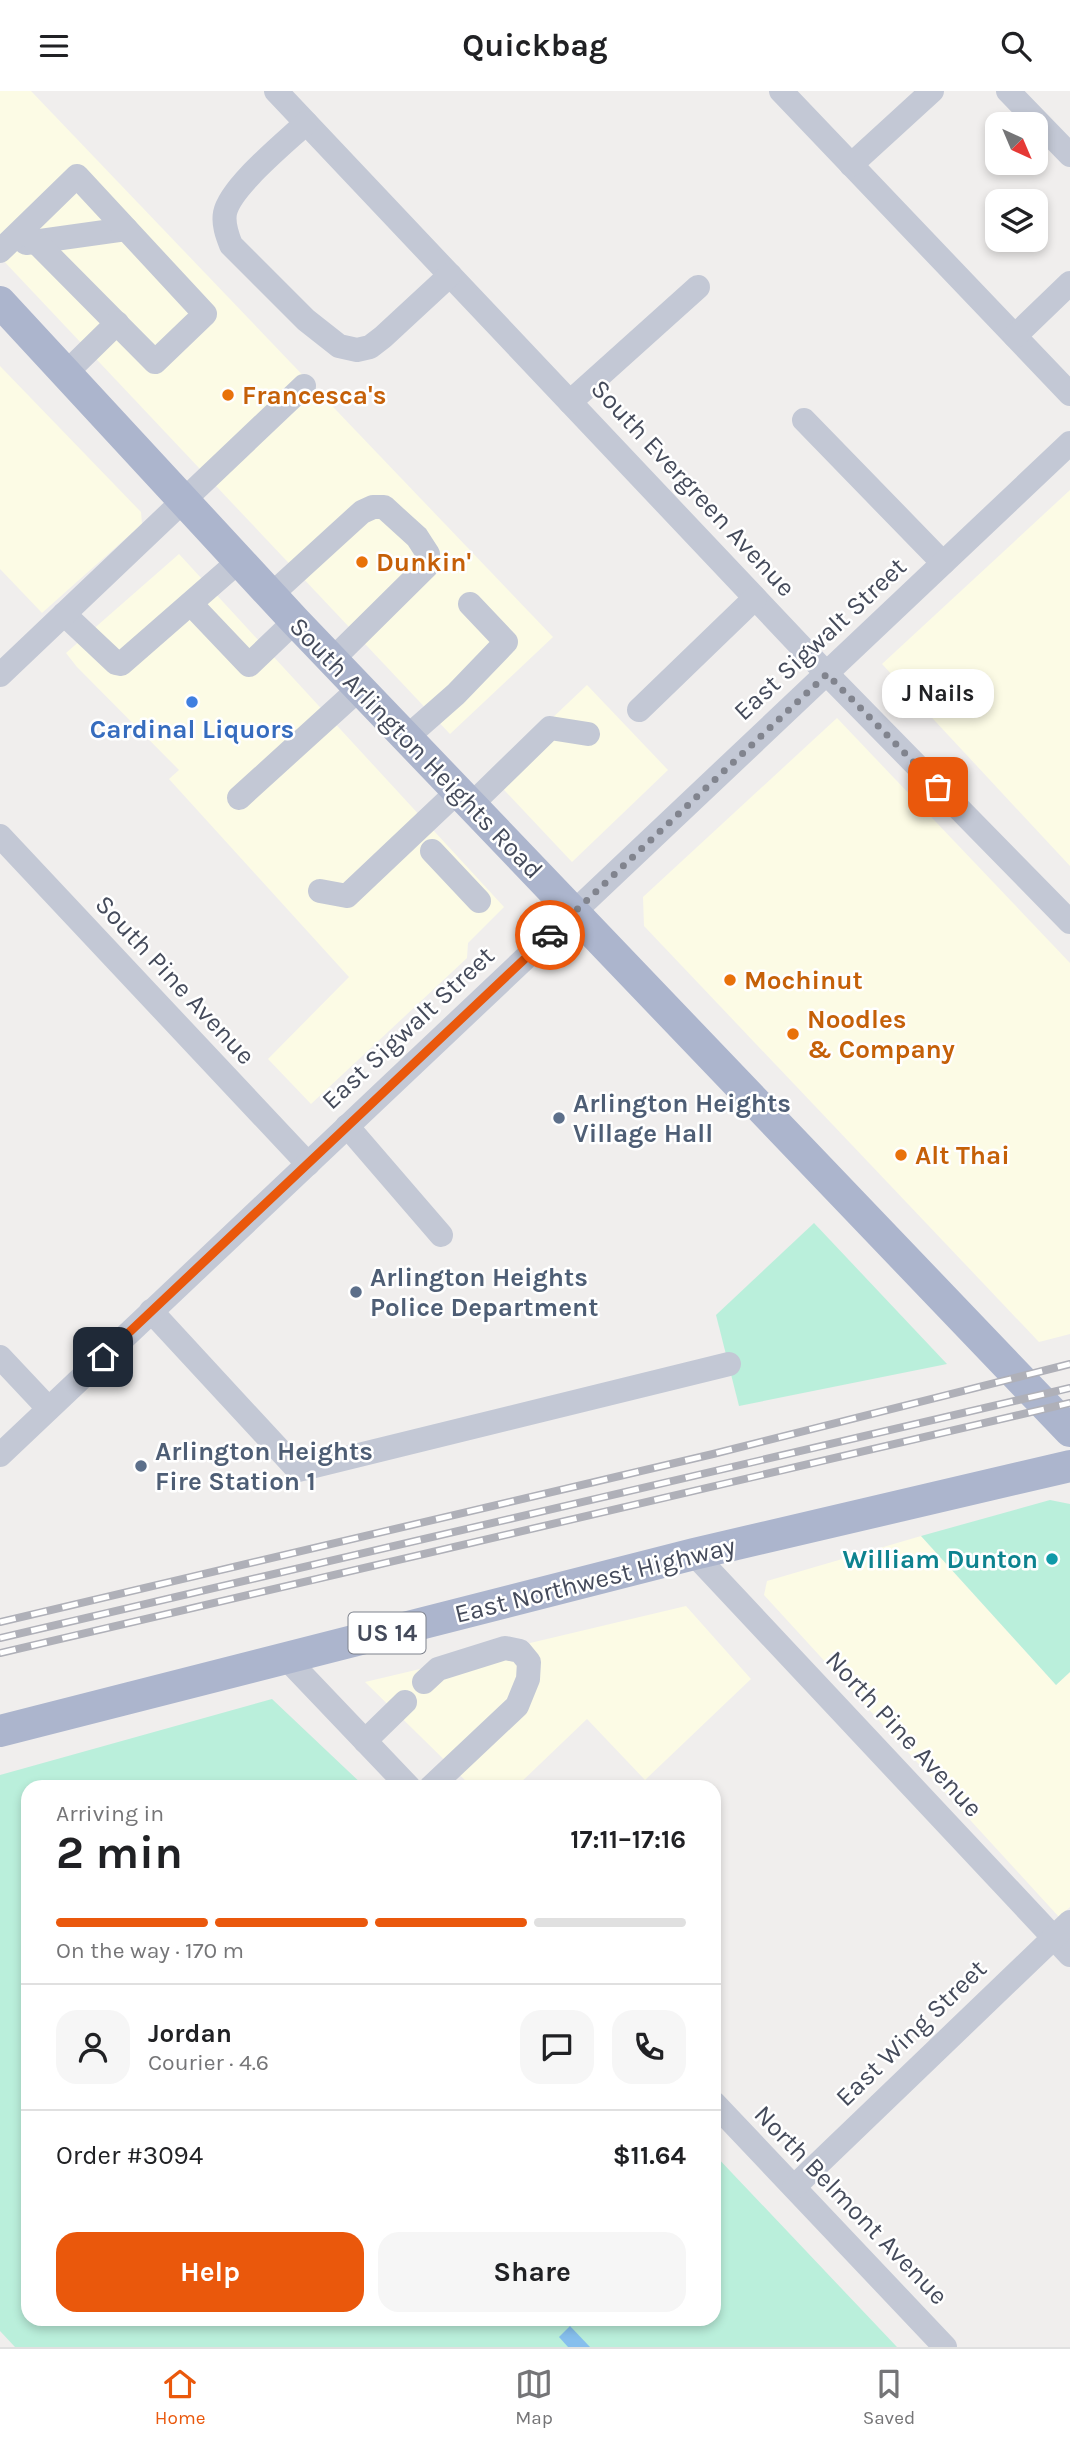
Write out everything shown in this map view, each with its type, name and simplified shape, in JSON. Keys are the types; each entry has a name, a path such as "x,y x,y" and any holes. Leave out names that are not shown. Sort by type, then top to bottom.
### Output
{"main road":[{"name":"South Arlington Heights Road","path":"4,315 66,373 332,660 1070,1431"},
{"name":"East Northwest Highway","path":"0,1731 694,1554 1070,1465"}],"street":[{"name":"South Evergreen Avenue","path":"276,91 827,674 1070,922"},
{"path":"780,91 1070,394"},
{"path":"851,165 932,91"},
{"path":"1008,91 1070,155"},
{"path":"306,123 245,181 229,200 224,214 231,245 306,320 339,346 357,350 370,347 383,337 450,275"},
{"path":"3,248 77,176 205,314 155,362 36,242"},
{"path":"3,248 126,229"},
{"path":"1015,336 1070,283"},
{"path":"570,402 698,287"},
{"path":"66,373 117,323"},
{"path":"0,675 304,386"},
{"path":"804,420 943,563"},
{"name":"East Sigwalt Street","path":"0,1455 1070,443"},
{"path":"271,595 362,512 373,507 384,507 417,537 428,554 427,566 332,660"},
{"path":"64,614 116,663 121,664 239,561"},
{"path":"639,710 755,598"},
{"path":"191,604 249,664 295,621"},
{"path":"406,737 456,694 506,642 470,604"},
{"path":"239,798 360,688"},
{"path":"320,891 347,896 550,728 588,734"},
{"name":"South Pine Avenue","path":"0,836 307,1164"},
{"path":"432,851 479,901"},
{"path":"347,1126 441,1235"},
{"path":"151,1311 298,1470 729,1364"},
{"path":"0,1357 48,1408"},
{"name":"North Pine Avenue","path":"694,1554 1064,1938"},
{"path":"424,1682 438,1669 505,1648 520,1651 529,1662 528,1679 517,1706 438,1780"},
{"path":"287,1659 402,1780"},
{"path":"365,1741 404,1702"},
{"name":"East Wing Street","path":"794,2187 1064,1938"},
{"name":"North Belmont Avenue","path":"721,2110 946,2347"}],"shaded area":[{"path":"0,91 31,91 553,637 450,734 0,257"},
{"path":"0,366 141,512 142,524 42,613 0,569"},
{"path":"1070,490 1070,866 882,664"},
{"path":"179,554 504,907 468,943 467,958 311,1104 268,1059 349,977 169,779 179,770 66,653"},
{"path":"587,685 668,770 572,862 491,776"},
{"path":"837,718 1070,963 1070,1334 1039,1342 644,926 643,897"},
{"path":"921,1536 1056,1685 1070,1672 1070,1907 1059,1917 764,1595 767,1581"},
{"path":"686,1606 751,1679 645,1780 587,1719 523,1780 465,1780 365,1682"}],"green space":[{"path":"814,1223 947,1364 739,1406 716,1315"},
{"path":"1050,1500 1070,1504 1070,1672 1056,1685 921,1536"},
{"path":"272,1699 358,1780 21,1780 21,2326 721,2326 721,2161 897,2347 15,2347 0,2331 0,1775"}],"water":[{"path":"570,2326 590,2347 568,2347 559,2337"}],"railway":[{"path":"0,1622 713,1454 1070,1364"},
{"path":"0,1638 1070,1388"},
{"path":"0,1653 1070,1403"}],"way so far":[{"path":"550,935 827,674 938,787"}],"place":[{"name":"Francesca's","path":"228,395"},
{"name":"Dunkin'","path":"362,562"},
{"name":"Cardinal Liquors","path":"192,702"},
{"name":"J Nails","path":"938,787"},
{"name":"Mochinut","path":"730,980"},
{"name":"Noodles & Company","path":"793,1034"},
{"name":"Arlington Heights Village Hall","path":"559,1118"},
{"name":"Alt Thai","path":"901,1155"},
{"name":"Arlington Heights Police Department","path":"356,1292"},
{"name":"Arlington Heights Fire Station 1","path":"141,1466"},
{"name":"William Dunton","path":"1052,1559"}],"route":[{"path":"103,1357 550,935"}]}
